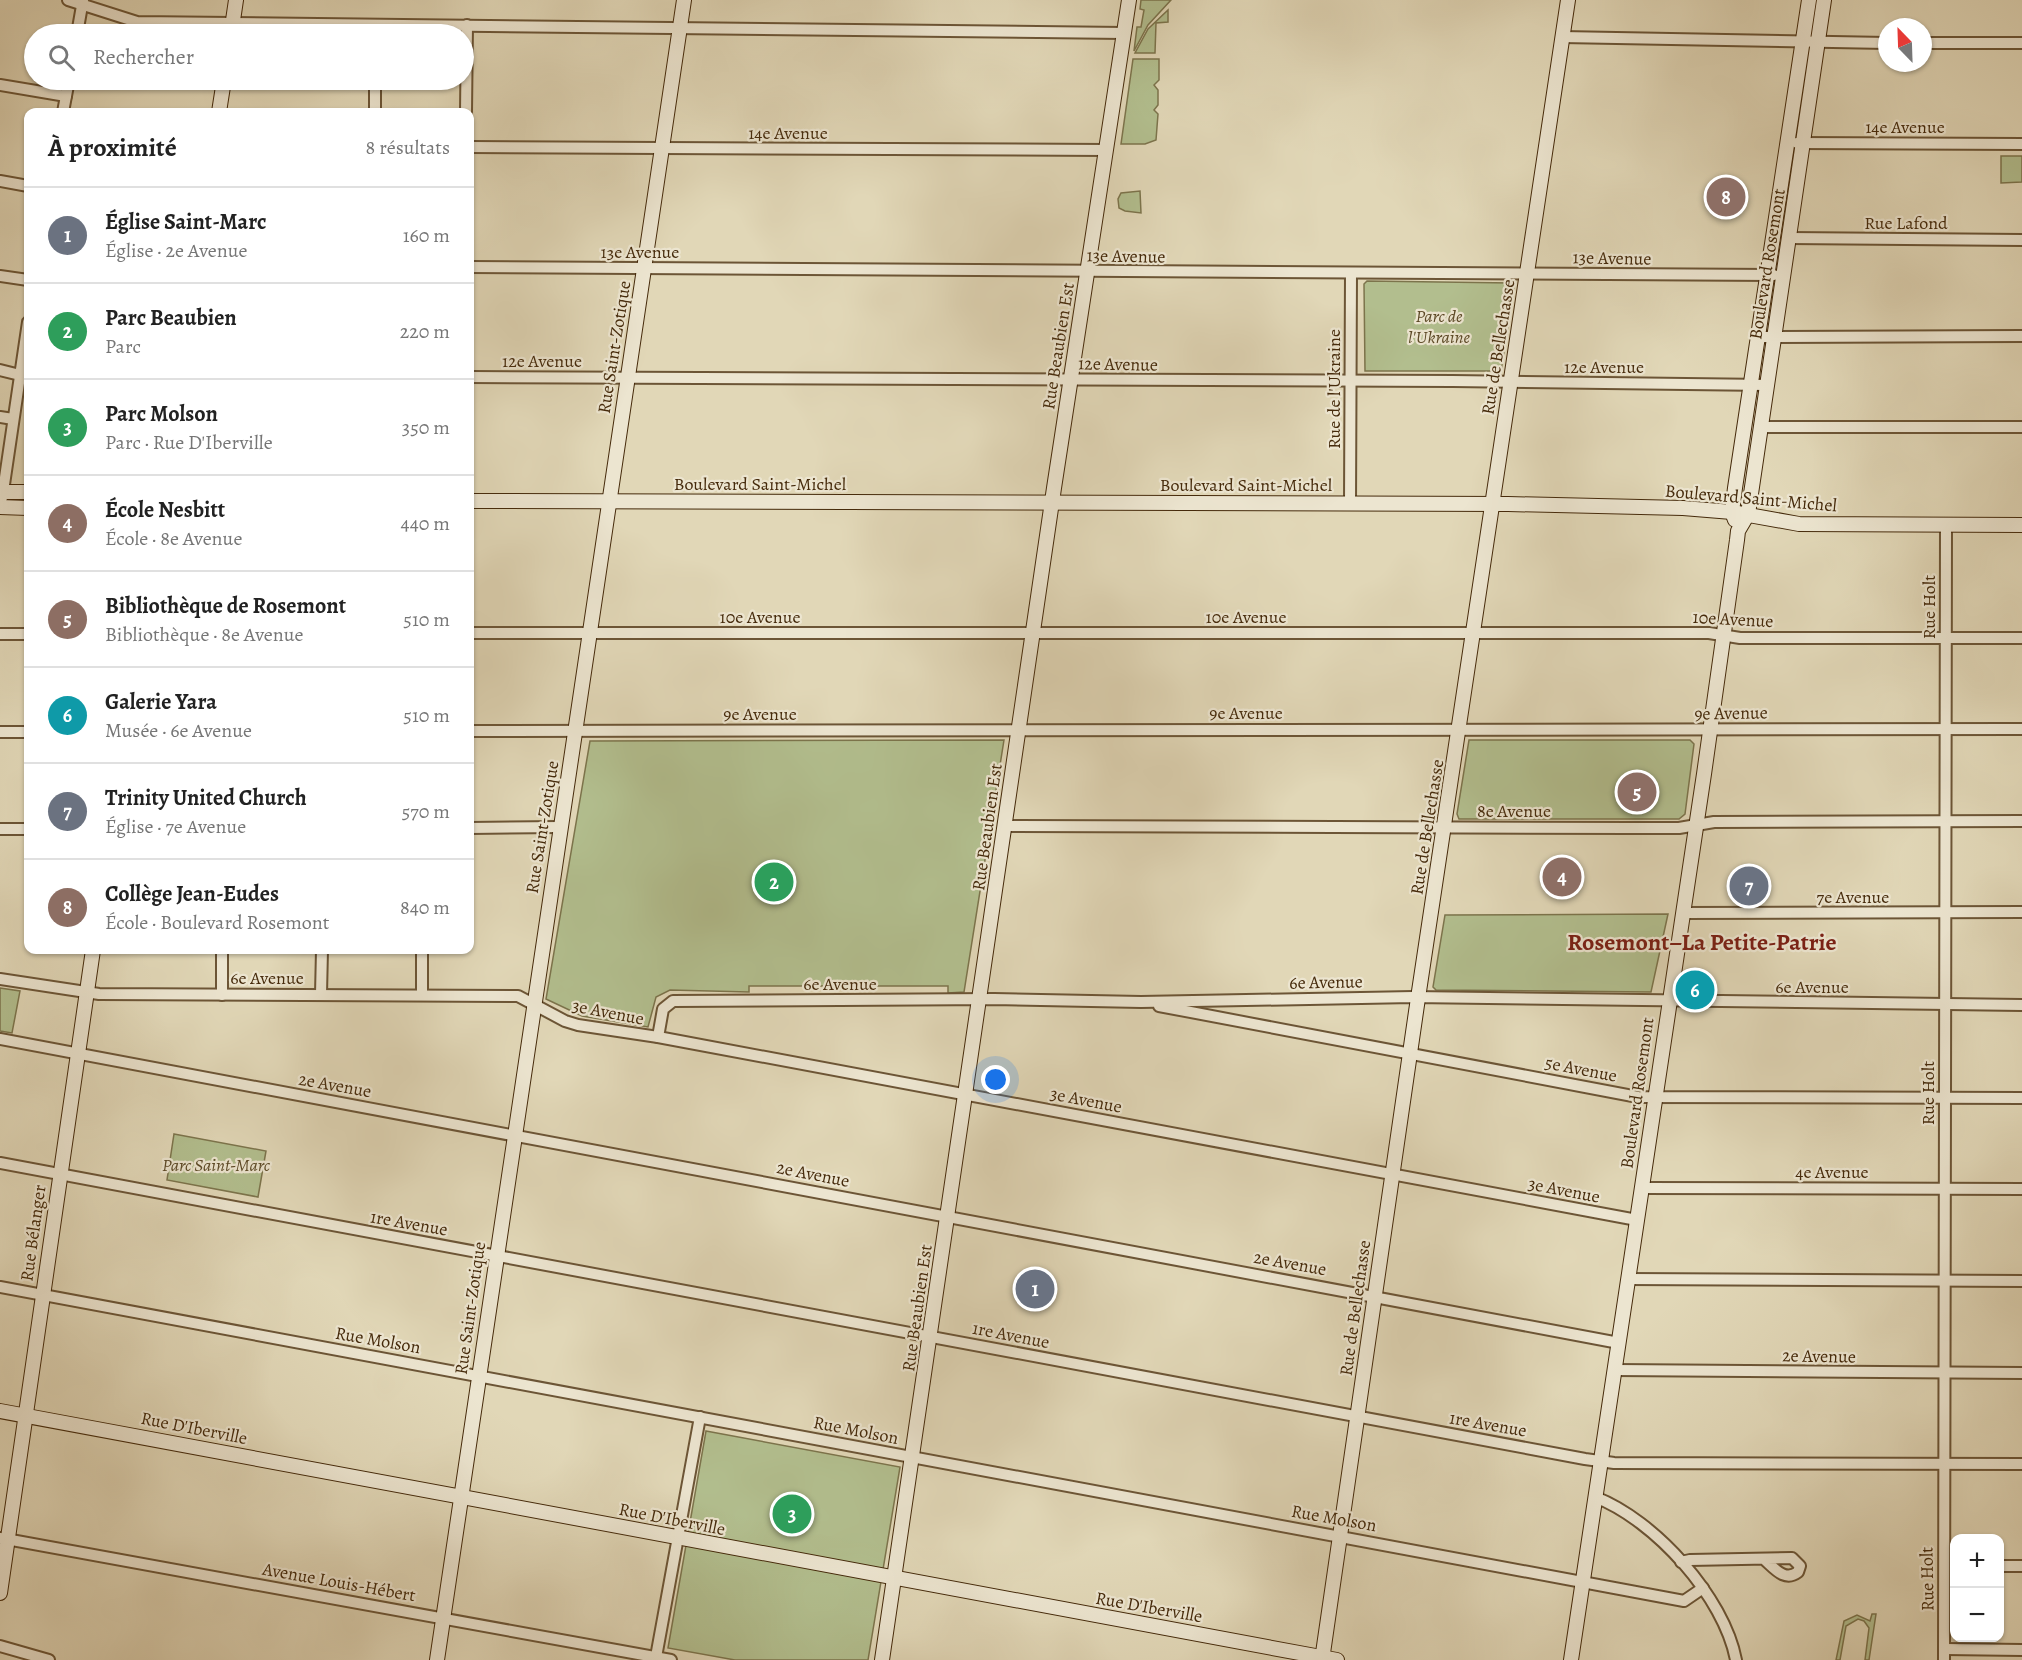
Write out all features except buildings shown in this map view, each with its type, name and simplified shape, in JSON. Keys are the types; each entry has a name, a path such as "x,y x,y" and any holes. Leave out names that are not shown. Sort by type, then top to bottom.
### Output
{"street":[{"path":"68,0 82,2 131,21 169,24"},
{"path":"233,24 236,0"},
{"name":"Rue Saint-Zotique","path":"437,1660 684,0"},
{"name":"Rue Beaubien Est","path":"882,1660 1052,502 1129,0"},
{"name":"Rue de Bellechasse","path":"1322,1659 1418,998 1568,0"},
{"name":"Boulevard Rosemont","path":"1767,337 1768,276 1809,0"},
{"name":"Boulevard Rosemont","path":"1738,531 1732,512 1760,385 1767,337 1783,275 1824,0"},
{"path":"79,24 82,2"},
{"path":"474,25 1124,33"},
{"path":"1562,37 1878,43"},
{"path":"1932,43 2022,43"},
{"path":"0,85 24,89"},
{"path":"30,90 66,96"},
{"path":"64,108 67,90"},
{"path":"220,108 222,90"},
{"path":"375,90 375,108"},
{"path":"466,90 466,108"},
{"name":"14e Avenue","path":"1788,142 2022,144"},
{"name":"14e Avenue","path":"474,147 1106,150"},
{"path":"0,182 24,185"},
{"name":"Rue Lafond","path":"1789,238 2022,240"},
{"name":"13e Avenue","path":"474,267 1783,275"},
{"name":"Rue de l'Ukraine","path":"1350,503 1351,274"},
{"path":"0,276 24,279"},
{"path":"1767,337 2022,336"},
{"path":"0,370 24,376"},
{"name":"12e Avenue","path":"474,377 1072,381 1350,380 1760,385"},
{"path":"24,380 14,419 1,492 1,507 24,508"},
{"name":"Boulevard Rosemont","path":"1571,1660 1738,531 1748,514 1760,427 1760,385"},
{"path":"0,417 14,419"},
{"path":"1760,427 2022,427"},
{"path":"1,492 24,492"},
{"name":"Boulevard Saint-Michel","path":"474,501 1493,504 1683,508 1748,514 1799,524 2022,525"},
{"name":"Rue Holt","path":"1944,1654 1946,525"},
{"name":"10e Avenue","path":"474,633 1033,635 1708,633 1740,638 2022,638"},
{"path":"0,634 24,634"},
{"name":"9e Avenue","path":"474,730 2022,729"},
{"path":"0,732 24,732"},
{"name":"8e Avenue","path":"1006,826 1679,828 1714,822 2022,821"},
{"path":"474,828 560,827"},
{"path":"0,829 24,829"},
{"name":"7e Avenue","path":"1683,913 2022,912"},
{"name":"Rue Bélanger","path":"0,1593 4,1539 92,954"},
{"path":"222,954 222,995"},
{"path":"321,994 322,954"},
{"path":"422,954 422,995"},
{"name":"6e Avenue","path":"0,979 87,993 518,996 533,1003"},
{"name":"6e Avenue","path":"658,1037 663,1009 673,1000 980,999 1141,1002 1418,998 2022,1005"},
{"name":"5e Avenue","path":"1141,1002 1638,1097 2022,1098"},
{"name":"3e Avenue","path":"533,1003 565,1021 578,1025 658,1037 1637,1220"},
{"name":"2e Avenue","path":"0,1039 1619,1342"},
{"name":"1re Avenue","path":"0,1163 1601,1461 2022,1464"},
{"name":"4e Avenue","path":"1642,1188 2022,1189"},
{"path":"1628,1279 2022,1281"},
{"name":"Rue Molson","path":"0,1287 1684,1601 1703,1588"},
{"name":"2e Avenue","path":"1615,1370 2022,1373"},
{"name":"Rue D'Iberville","path":"0,1411 1337,1660"},
{"path":"656,1657 700,1417"},
{"path":"1595,1497 1613,1504 1633,1518 1681,1562 1703,1588 1729,1634 1736,1660"},
{"name":"Avenue Louis-Hébert","path":"4,1539 671,1660"},
{"path":"1681,1562 1765,1560"},
{"path":"1943,1566 1950,1566"},
{"path":"2004,1566 2022,1566"},
{"path":"0,1646 49,1660"},
{"path":"1944,1654 2022,1650"}],"green space":[{"path":"1141,0 1171,0 1148,25 1134,51 1137,27 1141,27 1144,10 1140,9"},
{"path":"1168,10 1168,22 1156,23 1155,53 1135,53 1148,29"},
{"path":"1133,59 1159,59 1159,80 1154,85 1158,90 1158,105 1154,110 1158,114 1156,140 1145,144 1121,144"},
{"path":"2001,156 2022,156 2022,182 2001,183"},
{"path":"1140,191 1141,213 1119,208 1118,199 1121,193"},
{"name":"Parc de l'Ukraine","path":"1367,281 1512,283 1514,286 1501,371 1365,371 1364,284"},
{"path":"1004,740 964,992 948,993 948,986 749,986 749,992 670,990 656,997 648,1027 582,1016 546,999 590,741"},
{"path":"1469,740 1690,740 1694,744 1685,814 1679,819 1459,819 1457,814"},
{"path":"1668,914 1651,992 1436,990 1433,987 1445,915"},
{"path":"0,988 20,991 12,1033 0,1031"},
{"name":"Parc Saint-Marc","path":"174,1134 266,1151 258,1197 167,1180"},
{"path":"706,1431 900,1467 868,1660 735,1660 668,1648"},
{"path":"1872,1614 1876,1614 1869,1660 1865,1660 1869,1628 1864,1621 1858,1619 1846,1626 1840,1660 1836,1660 1844,1621 1857,1615 1870,1621"}],"place":[{"name":"Collège Jean-Eudes","path":"1726,197"},
{"name":"Bibliothèque de Rosemont","path":"1637,792"},
{"name":"École Nesbitt","path":"1562,877"},
{"name":"Parc Beaubien","path":"774,882"},
{"name":"Trinity United Church","path":"1749,886"},
{"name":"Galerie Yara","path":"1695,990"},
{"name":"Église Saint-Marc","path":"1035,1289"},
{"name":"Parc Molson","path":"792,1514"}],"district":[{"name":"Rosemont–La Petite-Patrie","path":"1702,942"}]}
